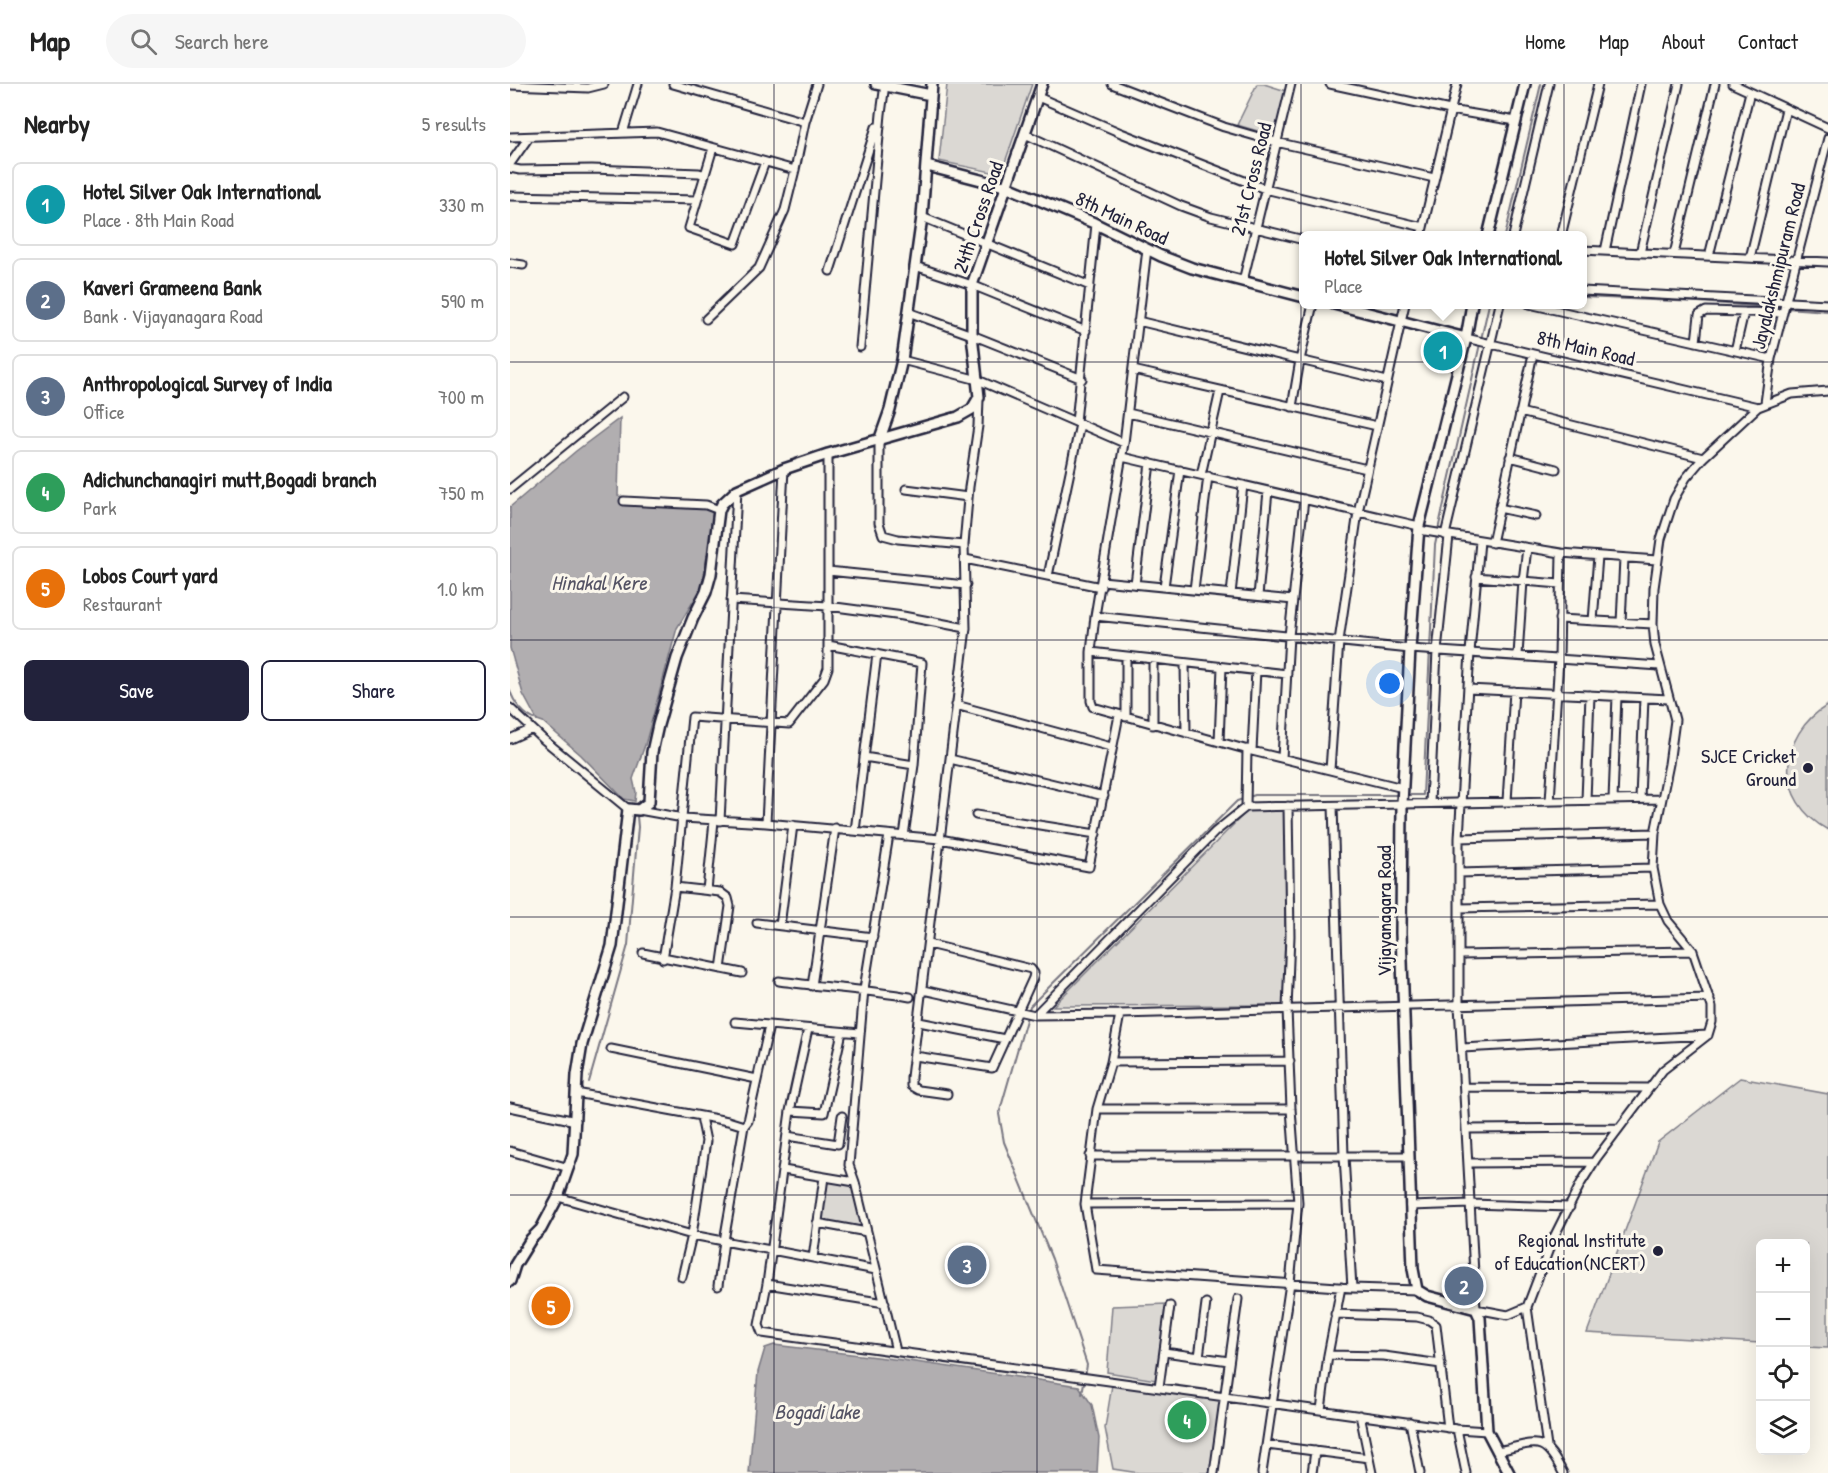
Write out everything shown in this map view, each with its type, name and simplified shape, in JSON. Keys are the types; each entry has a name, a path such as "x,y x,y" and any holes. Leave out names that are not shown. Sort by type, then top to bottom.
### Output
{"street":[{"path":"510,85 588,88 604,84"},
{"path":"623,133 638,84"},
{"path":"673,84 805,122"},
{"path":"706,319 759,268 785,210 805,122 817,84"},
{"path":"932,84 922,217 902,360 890,410 879,441 879,523 883,534 898,539 964,545"},
{"name":"24th Cross Road","path":"979,396 972,334 972,285 1042,84"},
{"path":"1112,84 1224,127 1276,142 1434,178"},
{"name":"21st Cross Road","path":"1243,281 1292,84"},
{"path":"1330,84 1450,110 1516,121"},
{"path":"1423,231 1457,84"},
{"path":"1489,231 1525,84"},
{"path":"1514,231 1549,84"},
{"path":"1562,231 1598,84"},
{"path":"1605,251 1641,84"},
{"path":"1640,253 1679,84"},
{"path":"1674,254 1715,84"},
{"path":"1733,84 1828,128"},
{"path":"861,347 882,85 931,95"},
{"path":"1709,256 1750,92"},
{"path":"1038,97 1121,133 1265,189 1424,227"},
{"path":"1750,258 1786,109"},
{"path":"830,271 881,114"},
{"path":"510,137 657,132 795,170"},
{"path":"1025,135 1181,206 1299,239"},
{"path":"529,138 510,166 520,170 592,169 705,175"},
{"name":"Jayalakshmipuram Road","path":"1761,405 1828,138"},
{"path":"713,148 690,228 735,244 765,162"},
{"name":"8th Main Road","path":"927,166 1008,187 1192,268 1299,296"},
{"path":"510,196 697,200"},
{"path":"922,217 1090,286"},
{"path":"1048,576 1078,423 1096,224"},
{"path":"1147,249 1124,443 1095,616 1091,652 1093,707 1153,725 1404,788"},
{"path":"1587,250 1828,262"},
{"path":"510,263 523,265"},
{"path":"915,266 972,285 1086,331"},
{"path":"1587,291 1828,304"},
{"path":"1292,407 1312,309"},
{"name":"8th Main Road","path":"1354,309 1533,354 1761,405"},
{"path":"1330,770 1340,641 1358,512 1404,309"},
{"name":"Vijayanagara Road","path":"1417,1290 1413,1269 1410,1206 1401,933 1402,804 1410,649 1419,528 1471,309"},
{"path":"1430,803 1437,651 1447,535 1499,309"},
{"path":"1551,309 1771,359"},
{"path":"908,312 972,334 1082,379"},
{"path":"1696,342 1701,312 1783,313"},
{"path":"1735,351 1744,312"},
{"path":"1138,321 1387,381"},
{"path":"1492,543 1533,354"},
{"path":"902,360 978,380 1124,443"},
{"path":"1133,370 1377,426"},
{"path":"1194,590 1210,434 1220,391"},
{"path":"1546,1447 1527,1307 1552,1241 1581,1183 1618,1128 1663,1070 1708,1035 1712,1022 1710,998 1693,951 1668,921 1660,904 1653,868 1655,833 1675,720 1660,666 1653,624 1660,538 1674,499 1686,478 1703,458 1761,405 1792,394 1828,391"},
{"path":"639,810 650,802 652,752 677,658 706,592 711,574 719,510 722,504 737,490 784,469 965,414 972,409 979,396"},
{"path":"946,1094 918,1090 911,1086 966,628 964,545 977,434 979,396"},
{"path":"510,489 623,397"},
{"path":"1520,412 1703,458"},
{"path":"1128,413 1367,469"},
{"path":"663,958 675,886 692,717 789,724 824,679 828,668 828,454"},
{"path":"1122,457 1447,535 1561,553 1657,560"},
{"path":"1510,457 1556,469"},
{"path":"1135,584 1150,463"},
{"path":"766,823 784,469"},
{"path":"1164,587 1180,470"},
{"path":"1232,594 1243,485"},
{"path":"906,489 968,497"},
{"path":"707,890 717,821 725,720 737,490"},
{"path":"1258,597 1268,491"},
{"path":"1282,758 1289,636 1304,499"},
{"path":"624,501 706,505 719,510"},
{"path":"1499,508 1536,516"},
{"path":"1480,541 1470,652 1461,803 1459,1005 1476,1309 1481,1328 1487,1431 1509,1473"},
{"path":"1518,655 1522,581 1527,548"},
{"path":"1550,801 1559,658 1561,553"},
{"path":"1593,621 1598,556"},
{"path":"1621,622 1624,558"},
{"path":"965,559 1101,584 1135,584 1293,600"},
{"path":"828,571 966,585"},
{"path":"1476,577 1560,585"},
{"path":"731,600 828,606 903,616 966,628"},
{"path":"1095,616 1410,649 1660,666"},
{"path":"1559,619 1653,624"},
{"path":"828,645 922,663 914,765 904,836"},
{"path":"1091,652 1287,674"},
{"path":"855,831 877,654"},
{"path":"510,708 628,809 683,818 835,828 940,839 1089,867 1104,796 1111,747 1122,716 1126,656"},
{"path":"1153,659 1153,725"},
{"path":"1185,663 1186,733"},
{"path":"1219,742 1222,667"},
{"path":"1246,807 1256,670"},
{"path":"1468,689 1669,699"},
{"path":"1507,801 1514,691"},
{"path":"1586,800 1590,695"},
{"path":"1613,800 1617,696"},
{"path":"1640,799 1644,698"},
{"path":"956,705 1111,747"},
{"path":"510,739 532,729"},
{"path":"864,757 914,765"},
{"path":"950,759 1104,796"},
{"path":"1033,1015 1215,832 1246,807 1661,799"},
{"path":"1262,1473 1290,1283 1298,1203 1287,1009 1290,936 1288,806"},
{"path":"1333,806 1338,1009 1352,1288"},
{"path":"510,1281 515,1264 531,1239 541,1229 558,1197 573,1154 576,1093 582,1044 612,946 628,809"},
{"path":"976,815 1096,834"},
{"path":"780,926 793,825"},
{"path":"812,986 835,828"},
{"path":"1460,838 1655,833"},
{"path":"889,835 864,990 849,1166 855,1182 896,1351"},
{"path":"1459,873 1653,868"},
{"path":"675,886 720,892 728,898 730,906 721,969"},
{"path":"1459,908 1660,904"},
{"path":"758,923 873,937"},
{"path":"915,1056 992,1068 1020,1012 1034,973 1031,969 928,944"},
{"path":"1459,955 1693,951"},
{"path":"643,953 742,973"},
{"path":"779,981 864,990 910,998"},
{"path":"922,990 1033,1015 1710,998"},
{"path":"1120,1014 1111,1062 1097,1109 1085,1204 1096,1270 1352,1288 1417,1290 1427,1296 1508,1315 1527,1307"},
{"path":"735,1022 860,1033"},
{"path":"919,1022 1005,1039"},
{"path":"718,1286 744,1126 748,1121 769,1026"},
{"path":"808,1029 790,1111 767,1284 759,1325 762,1333 1448,1428 1487,1431"},
{"path":"790,1111 824,1113 842,1032"},
{"path":"1462,1048 1708,1035"},
{"path":"611,1049 757,1079"},
{"path":"1111,1062 1290,1061"},
{"path":"1464,1086 1649,1088"},
{"path":"576,1093 744,1126"},
{"path":"510,1107 576,1121"},
{"path":"1097,1109 1291,1109"},
{"path":"787,1136 838,1144 842,1116"},
{"path":"682,1277 692,1235 706,1140 701,1117"},
{"path":"1467,1128 1618,1128"},
{"path":"510,1151 569,1168"},
{"path":"1090,1156 1408,1156"},
{"path":"1469,1163 1594,1162"},
{"path":"783,1170 855,1182"},
{"path":"813,1258 824,1177"},
{"path":"558,1197 692,1235 876,1270"},
{"path":"1085,1204 1298,1203"},
{"path":"1410,1206 1471,1204 1570,1207"},
{"path":"818,1223 867,1232"},
{"path":"767,1284 885,1303"},
{"path":"1321,1410 1328,1355 1341,1287"},
{"path":"1214,1473 1238,1299"},
{"path":"1199,1357 1206,1303"},
{"path":"1159,1387 1170,1306"},
{"path":"1335,1314 1392,1315 1429,1320 1436,1325 1448,1428"},
{"path":"1164,1352 1230,1361"},
{"path":"1328,1355 1384,1356 1441,1364"},
{"path":"1360,1415 1371,1473"},
{"path":"1410,1422 1420,1473"},
{"path":"1457,1429 1466,1473"},
{"path":"1497,1450 1535,1443 1546,1447 1553,1453 1563,1473"},
{"path":"1267,1445 1369,1458"},
{"path":"1312,1473 1315,1451"}],"shaded area":[{"path":"947,84 1032,84 1001,174 939,161"},
{"path":"1257,84 1286,91 1275,136 1237,125"},
{"name":"SJCE Cricket Ground","path":"1828,705 1828,830 1810,818 1798,802 1791,786 1789,768 1791,750 1799,733 1811,718"},
{"path":"1286,809 1284,1005 1053,1006 1248,810"},
{"path":"1740,1078 1828,1094 1828,1348 1810,1347 1810,1239 1756,1239 1756,1343 1587,1333 1658,1142"},
{"path":"826,1181 854,1186 865,1229 820,1222"},
{"path":"1167,1304 1156,1380 1107,1372 1112,1306"},
{"path":"1112,1385 1224,1400 1214,1473 1139,1473 1113,1469 1105,1428"}],"water":[{"name":"Hinakal Kere","path":"620,418 618,496 716,506 702,587 677,628 645,745 633,779 636,792 635,801 624,799 581,755 543,722 537,720 523,694 510,648 510,507 576,451"},
{"name":"Bogadi lake","path":"774,1345 902,1360 1079,1386 1092,1405 1099,1438 1097,1473 749,1473 758,1372 765,1348"}],"waterway":[{"path":"1506,231 1541,84"},
{"path":"1587,297 1828,311"},
{"path":"1438,530 1488,309"},
{"path":"1404,795 1423,795 1437,536"},
{"path":"510,690 520,708 528,716 537,720"},
{"path":"1082,1394 1087,1365 1052,1259 1004,1142 999,1114 1030,1006 1237,801 1255,795 1398,795"},
{"path":"589,1082 628,945 637,816"}],"place":[{"name":"Hotel Silver Oak International","path":"1443,351"},
{"name":"SJCE Cricket Ground","path":"1808,768"},
{"name":"Regional Institute of Education(NCERT)","path":"1658,1251"},
{"name":"Anthropological Survey of India","path":"967,1265"},
{"name":"Kaveri Grameena Bank","path":"1464,1286"},
{"name":"Lobos Court yard","path":"551,1306"},
{"name":"Adichunchanagiri mutt,Bogadi branch","path":"1187,1420"}]}
